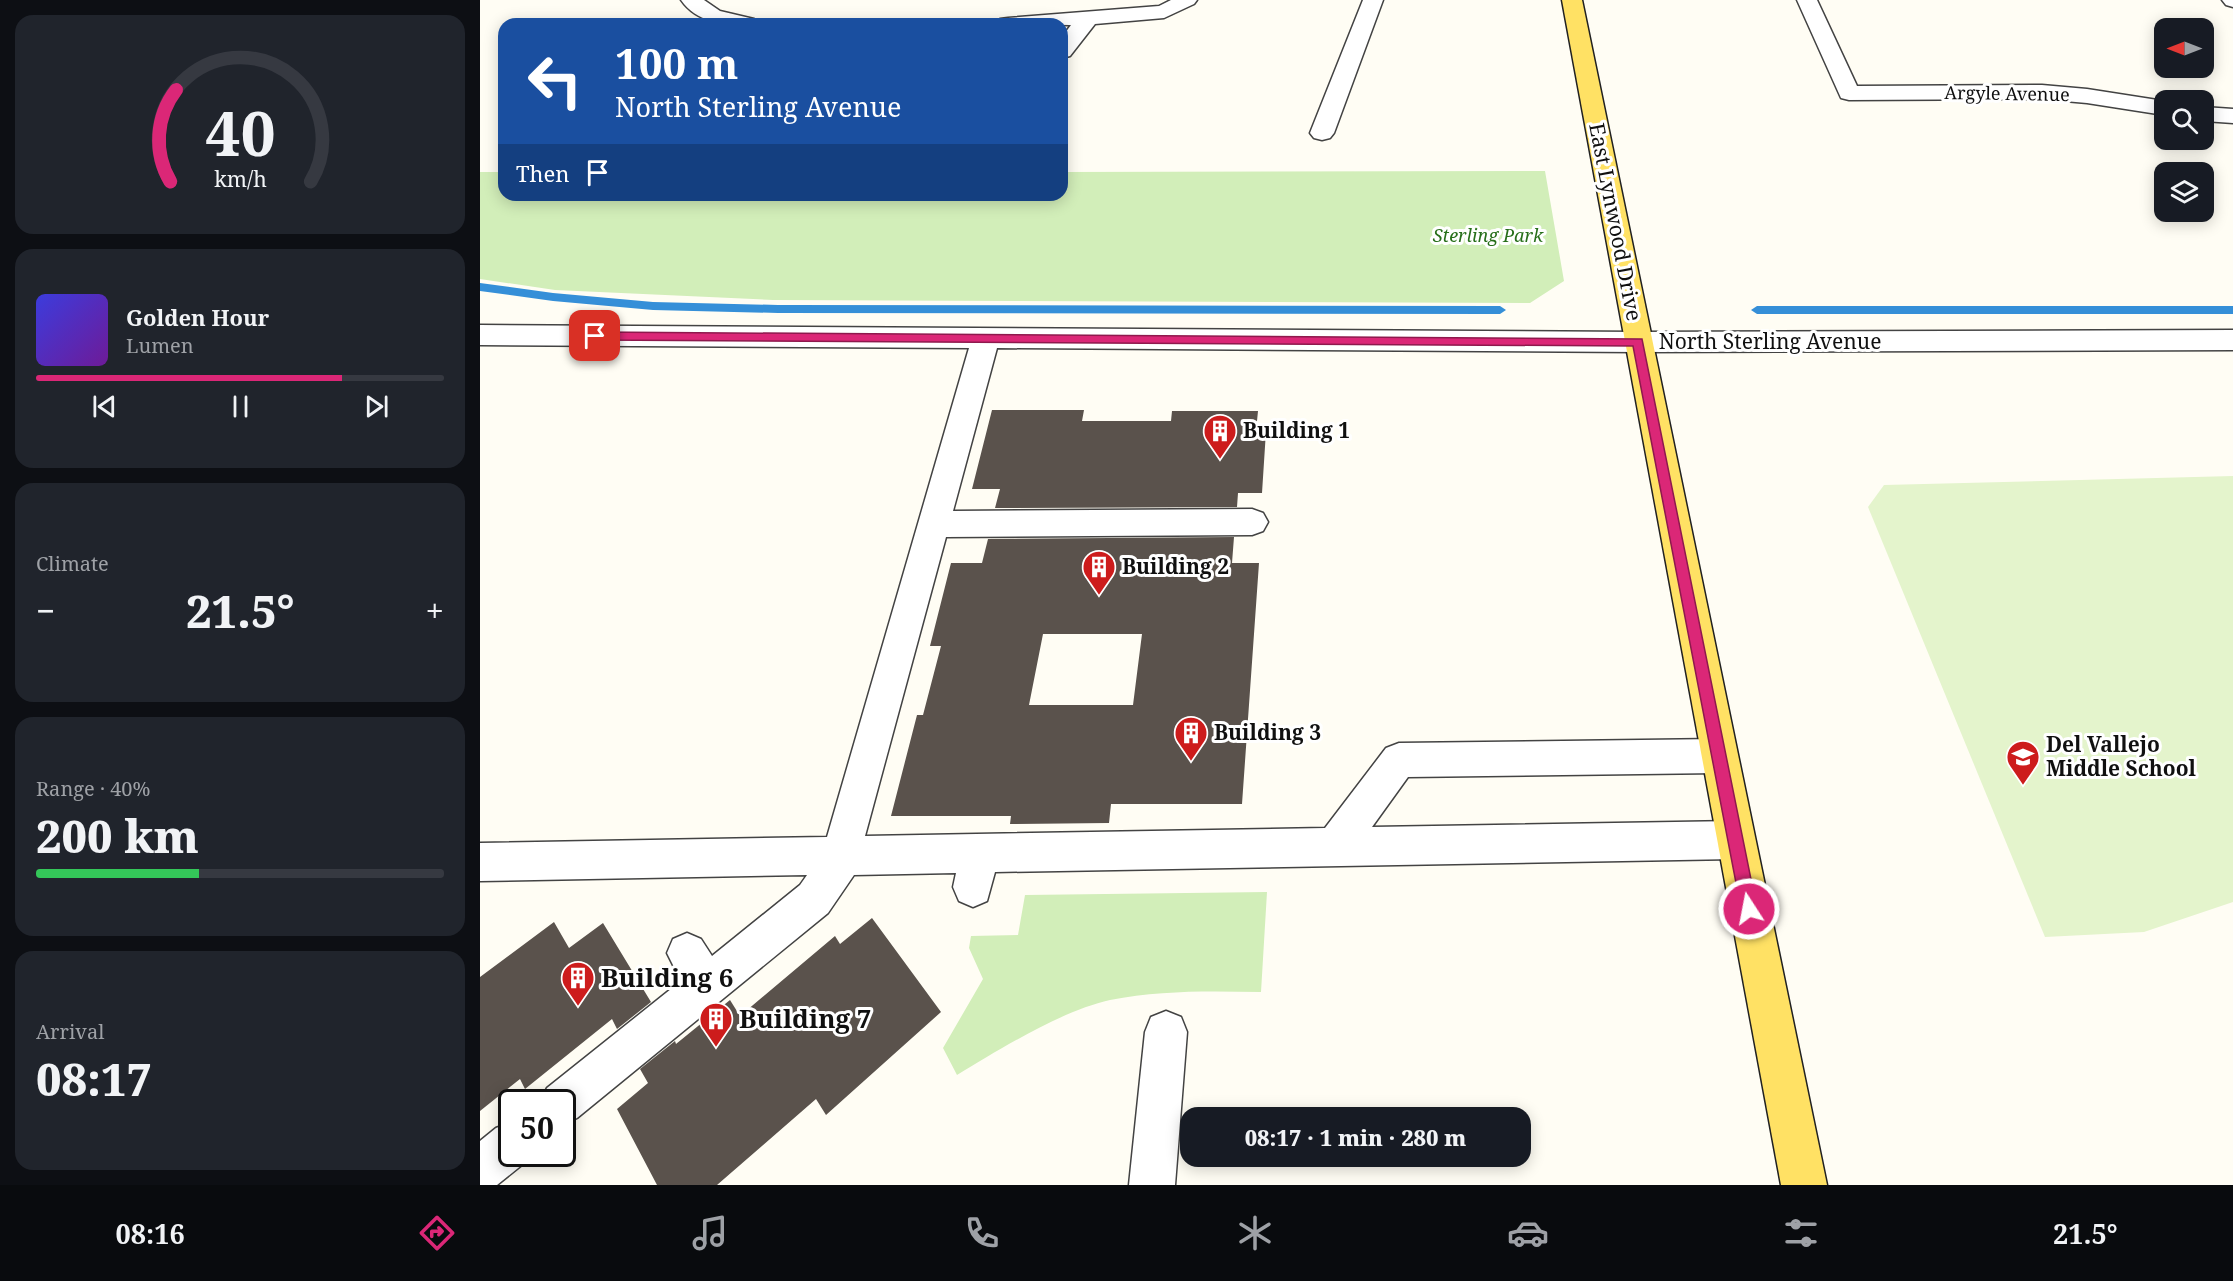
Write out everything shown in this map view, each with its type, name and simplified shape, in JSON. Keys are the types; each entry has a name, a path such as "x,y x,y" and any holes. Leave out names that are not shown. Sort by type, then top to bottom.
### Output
{"main road":[{"name":"East Lynwood Drive","path":"1572,0 1804,1185"}],"street":[{"path":"692,0 713,16 721,18"},
{"path":"713,16 735,0"},
{"path":"1000,18 1016,0"},
{"path":"1068,20 1164,12 1187,0"},
{"path":"1322,133 1373,0"},
{"name":"Argyle Avenue","path":"1807,0 1849,93 2042,92 2154,107"},
{"path":"1068,43 1088,18"},
{"path":"2214,115 2233,116"},
{"name":"North Sterling Avenue","path":"480,335 1638,342 2233,340"},
{"path":"576,1089 697,969 814,899 837,868 986,338"},
{"path":"935,524 1252,522"},
{"path":"1334,847 1399,760 1719,756"},
{"path":"480,862 840,855 976,870 1334,847 1735,840"},
{"path":"1152,1185 1166,1032"},
{"path":"480,1170 498,1155"}],"green space":[{"name":"Sterling Park","path":"1545,171 1564,281 1530,303 773,300 555,290 480,279 480,172 498,172 498,201 1068,201 1068,172"},
{"path":"2233,476 2233,902 2144,932 2045,937 1868,507 1884,485"},
{"path":"1267,892 1261,992 1166,993 1110,1000 1091,1005 1051,1022 957,1075 943,1048 983,979 969,948 971,936 1018,935 1025,895"}],"building":[{"name":"Building 1","path":"992,410 1084,410 1082,421 1171,421 1172,411 1258,411 1256,431 1266,431 1262,493 1238,493 1237,507 995,508 1000,489 972,489"},
{"path":"1234,537 1232,563 1259,563 1242,804 1111,804 1109,823 1010,824 1011,816 891,816 917,715 923,715 941,646 930,646 951,563 982,563 988,539","holes":["1043,634 1142,634 1133,705 1029,705"]},
{"name":"Building 7","path":"872,918 941,1012 826,1115 816,1099 717,1185 657,1185 617,1109 648,1083 640,1069 675,1041 676,1044 730,1000 740,1016 835,936 840,944"},
{"name":"Building 6","path":"554,922 569,948 603,923 651,1002 617,1029 612,1019 525,1089 520,1079 508,1089 498,1089 498,1097 480,1111 480,977"}],"waterway":[{"path":"480,287 553,297 653,306 778,309 1500,310"},
{"path":"1757,310 2233,310"}],"place":[{"name":"Building 1","path":"1220,460"},
{"name":"Building 2","path":"1099,596"},
{"name":"Building 3","path":"1191,762"},
{"name":"Del Vallejo Middle School","path":"2023,786"},
{"name":"Building 6","path":"578,1007"},
{"name":"Building 7","path":"716,1048"}],"route":[{"path":"595,336 1638,342 1749,909"}]}
